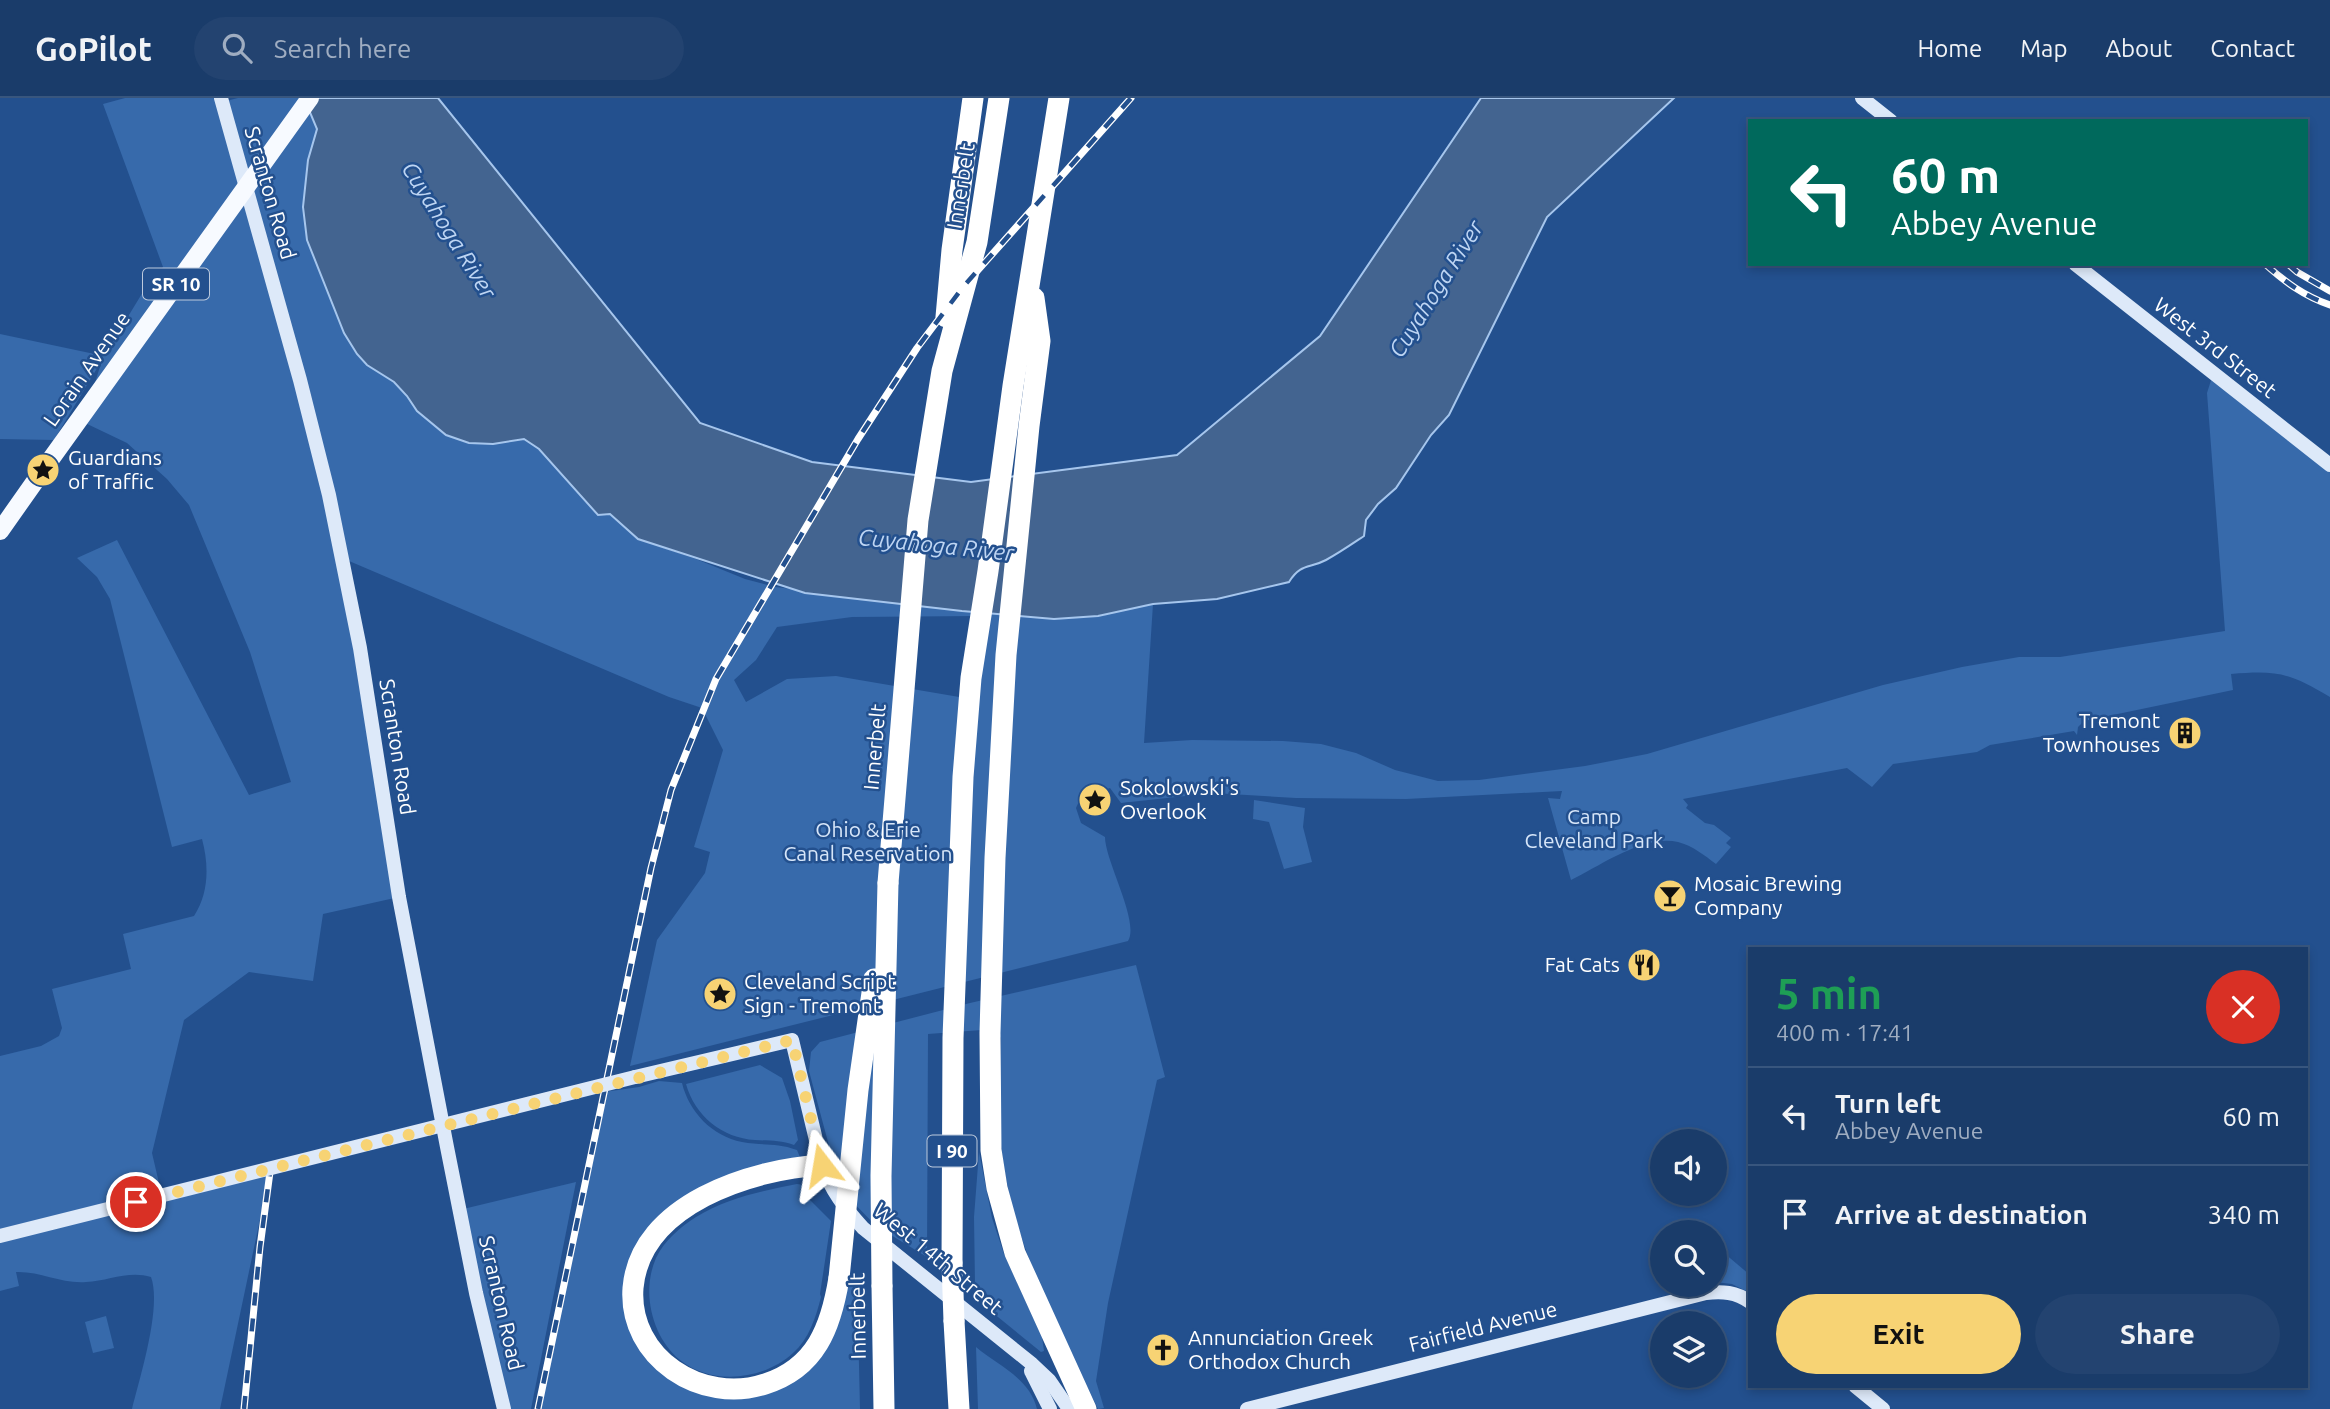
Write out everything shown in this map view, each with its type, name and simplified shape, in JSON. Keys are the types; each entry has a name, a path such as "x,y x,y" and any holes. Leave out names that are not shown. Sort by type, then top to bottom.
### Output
{"highway":[{"path":"942,372 952,250 973,98"},
{"name":"Innerbelt","path":"884,1409 881,1175 888,883 918,520 942,372 977,242 999,98"},
{"name":"I 90","path":"959,1409 952,1263 953,1038 963,777 971,678 1059,98"},
{"path":"1031,274 1040,341 1006,655 995,858 990,1033 991,1150 1006,1227 1026,1280 1086,1409"},
{"path":"822,1165 748,1179 710,1192 667,1220 652,1238 637,1271 633,1289 634,1306 649,1345 664,1363 684,1378 700,1385 740,1390 773,1381 790,1374 804,1362 824,1332 839,1278 858,1090 888,883"}],"main road":[{"name":"Lorain Avenue","path":"0,531 310,98"}],"street":[{"name":"Scranton Road","path":"221,98 300,380 329,495 360,648 399,897 442,1122 476,1293 504,1409"},
{"path":"1862,98 1888,119"},
{"name":"West 3rd Street","path":"2078,266 2330,465"},
{"name":"West 14th Street","path":"0,1236 792,1040 822,1165 834,1192 863,1228 1049,1380 1069,1409"},
{"name":"Fairfield Avenue","path":"1247,1409 1688,1298 1725,1292 1748,1301"},
{"path":"996,1335 1036,1378 1051,1409"},
{"path":"1857,1388 1883,1409"}],"green space":[{"path":"125,98 221,98 222,102 238,98 304,98 317,129 308,160 357,354 367,365 394,382 417,411 446,435 493,444 524,439 539,449 598,514 610,513 638,539 745,579 775,587 1054,619 1093,617 1153,604 1144,743 1192,740 1321,744 1356,753 1395,770 1438,781 1479,780 1585,766 1647,754 1883,685 1962,667 2019,657 2060,657 2225,631 2207,393 2213,374 2330,465 2330,697 2283,675 2231,674 2233,690 2084,721 2078,727 2077,735 2074,731 1990,745 1977,752 1893,764 1872,787 1847,768 1683,799 1688,805 1686,808 1731,838 1726,843 1731,847 1716,864 1689,846 1665,841 1637,847 1571,880 1548,798 1560,799 1562,791 1406,799 1296,798 1213,793 1121,803 1110,788 1080,799 1076,808 1081,823 1105,837 1106,848 1126,906 1130,932 1128,941 630,1066 657,940 705,873 710,852 694,847 723,750 702,708 669,697 342,558 399,897 323,914 313,981 249,972 184,1020 152,1153 162,1196 270,1172 220,1409 132,1409 152,1324 154,1290 151,1277 127,1275 77,1282 16,1272 19,1286 0,1291 0,1056 41,1046 59,1036 62,1028 52,989 131,969 123,934 194,916 203,898 206,879 202,839 172,847 110,599 97,577 77,558 117,540 249,795 291,782 250,652 189,505 167,479 127,443 83,422 102,360 54,440 0,439 0,334 104,356 146,287 163,267 103,104","holes":["979,616 971,699 836,676 787,679 746,702 734,680 756,660 777,627 852,617"]},
{"path":"1254,800 1305,808 1303,827 1312,862 1284,869 1269,822 1253,819"},
{"path":"1136,965 1165,1077 1157,1080 1108,1303 1096,1381 1104,1408 1098,1409 1028,1257 1009,1194 1001,1146 1001,1038 995,1029 928,1034 927,1257 876,1226 846,1195 832,1157 809,1071 811,1052 820,1042 970,1003"},
{"path":"760,1065 782,1078 798,1140 794,1145 743,1138 721,1130 703,1115 690,1096 686,1084"},
{"path":"659,1081 682,1083 696,1113 721,1134 742,1142 797,1150 804,1167 667,1220 637,1271 649,1345 719,1389 804,1362 839,1278 857,1279 860,1409 536,1409 604,1092"},
{"path":"979,1152 992,1218 1004,1254 1042,1337 1044,1351 1041,1352 982,1304 989,1296 975,1284 974,1217"},
{"path":"576,1182 531,1409 504,1409 459,1210"},
{"path":"797,1184 804,1185 806,1196 831,1221 821,1297 808,1334 799,1347 781,1362 753,1374 722,1376 693,1368 670,1350 656,1327 649,1285 659,1252 678,1230 708,1210 745,1196"},
{"path":"1727,1256 1748,1273 1748,1292 1727,1283"},
{"path":"106,1316 114,1348 93,1353 85,1322"},
{"path":"976,1347 1020,1381 1033,1398 1037,1409 978,1409"}],"water":[{"name":"Cuyahoga River","path":"304,98 438,98 700,423 812,462 971,482 1177,455 1320,336 1481,98 1674,98 1547,217 1449,415 1431,435 1396,488 1378,504 1366,520 1364,536 1326,560 1301,569 1289,582 1217,599 1153,604 1098,616 1054,619 805,593 638,539 610,514 598,515 539,449 524,439 493,444 469,443 446,435 417,411 394,382 367,365 344,333 307,240 303,207 308,160 317,129"}],"railway":[{"path":"538,1409 651,868 671,790 716,679 858,439 917,348 963,287 1131,98"},
{"path":"2267,266 2295,288 2330,305"},
{"path":"2290,266 2330,291"},
{"path":"244,1409 270,1172"}],"place":[{"name":"Guardians of Traffic","path":"43,470"},
{"name":"Tremont Townhouses","path":"2185,733"},
{"name":"Sokolowski's Overlook","path":"1095,800"},
{"name":"Mosaic Brewing Company","path":"1670,896"},
{"name":"Fat Cats","path":"1644,965"},
{"name":"Cleveland Script Sign - Tremont","path":"720,994"},
{"name":"Annunciation Greek Orthodox Church","path":"1163,1350"}],"route":[{"path":"136,1202 792,1040 822,1165"}],"park label":[{"name":"Camp Cleveland Park","path":"1594,829"},
{"name":"Ohio & Erie Canal Reservation","path":"868,842"}]}
